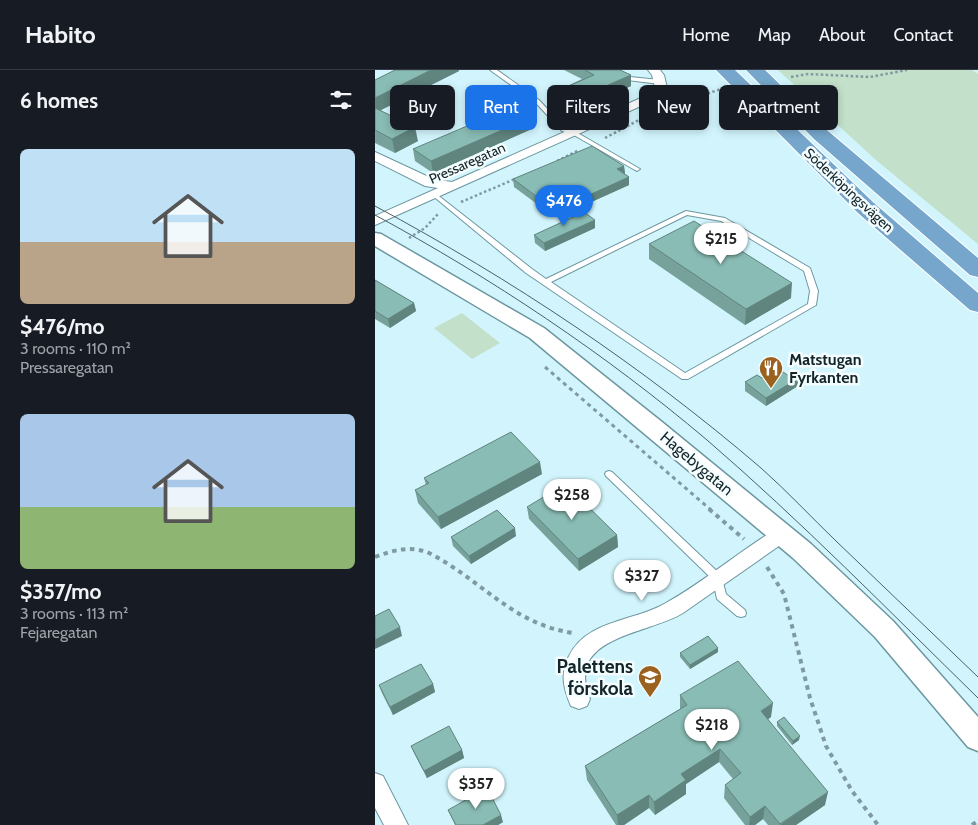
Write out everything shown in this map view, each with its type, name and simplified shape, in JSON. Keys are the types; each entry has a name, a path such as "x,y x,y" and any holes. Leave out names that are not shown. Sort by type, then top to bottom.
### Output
{"highway":[{"name":"Söderköpingsvägen","path":"755,70 821,135 978,270"},
{"name":"Söderköpingsvägen","path":"723,79 978,305"}],"street":[{"path":"654,70 660,82"},
{"name":"Pressaregatan","path":"375,221 657,95 661,88 660,82"},
{"path":"375,156 430,183 455,186"},
{"name":"Hagebygatan","path":"384,243 537,333 782,534 884,629 978,738"},
{"path":"579,699 573,676 576,662 582,651 594,641 671,610 782,534"},
{"path":"375,784 396,825"}],"lane":[{"path":"493,70 537,101 564,130 574,132 637,169"},
{"path":"612,70 629,78 660,82"},
{"path":"435,195 529,271 545,282 685,377 812,305 813,291 807,270 723,220 685,213 545,282"},
{"path":"609,474 718,578 721,596 741,613"}],"path":[{"path":"791,77 808,74 870,77 907,70"},
{"path":"709,86 723,79"},
{"path":"555,162 639,121"},
{"path":"384,243 423,230 434,220 440,211 520,177"},
{"path":"375,557 393,550 416,550 436,557 517,614 543,625 567,632 581,633"},
{"path":"972,825 978,821"}],"green space":[{"path":"778,70 972,70 978,74 978,244 877,161 838,125 838,85 794,85"},
{"path":"462,313 500,343 472,359 434,328"}],"building":[{"path":"395,70 431,70 401,85 390,85 390,90 375,98 375,80"},
{"path":"585,70 620,70 631,75 608,85 571,85 594,75"},
{"path":"375,108 390,115 390,130 409,130 392,139 375,130"},
{"path":"465,127 465,130 502,130 431,161 413,149"},
{"path":"592,146 624,166 617,169 629,177 567,205 547,191 536,196 513,179"},
{"path":"584,212 595,220 544,243 534,235"},
{"path":"694,221 792,283 746,309 649,244"},
{"path":"375,280 414,303 388,319 375,311"},
{"path":"774,366 789,376 797,372 802,376 766,398 745,382 757,375 762,378 772,371 768,369"},
{"path":"511,432 540,462 438,517 415,490 429,483 424,478"},
{"path":"565,484 617,535 578,559 527,507"},
{"path":"497,510 515,528 469,556 451,537"},
{"path":"389,609 400,627 375,640 375,616"},
{"path":"708,636 718,648 690,665 680,653"},
{"path":"738,661 773,703 761,711 828,792 780,824 765,806 750,817 725,785 741,773 720,749 681,774 686,780 654,802 649,795 617,815 585,766 687,705 680,695"},
{"path":"421,664 433,684 390,707 379,685"},
{"path":"784,717 800,736 793,741 777,722"},
{"path":"449,726 462,750 424,771 411,746"},
{"path":"487,788 501,815 483,825 456,825 448,810"}],"tram line":[{"path":"375,206 477,264 575,326 670,394 771,477 978,677"},
{"path":"375,215 505,291 588,347 668,408 776,502 978,698"}],"place":[{"name":"Matstugan Fyrkanten","path":"771,389"},
{"name":"Palettens förskola","path":"650,698"}]}
